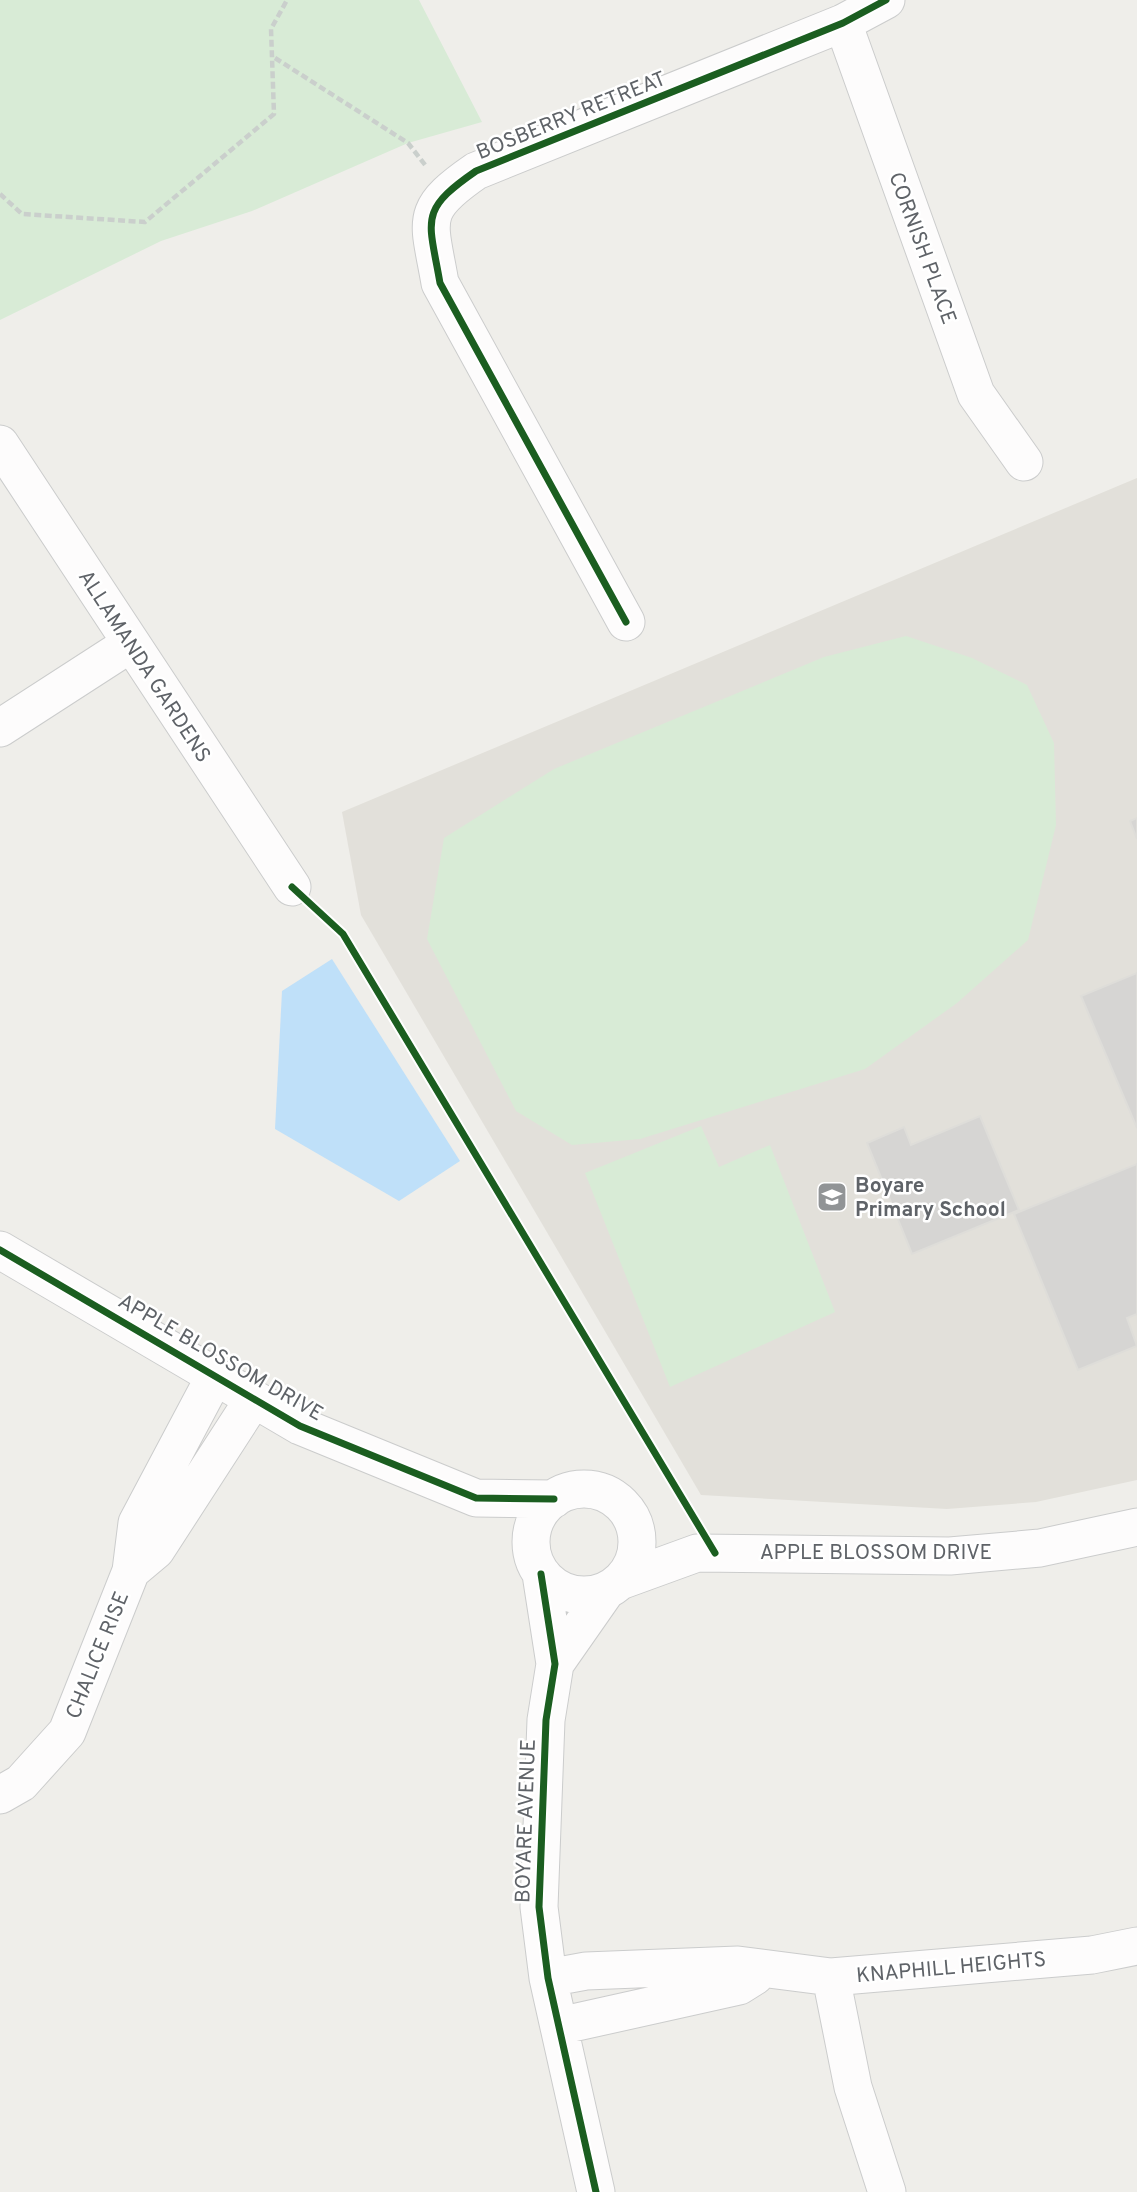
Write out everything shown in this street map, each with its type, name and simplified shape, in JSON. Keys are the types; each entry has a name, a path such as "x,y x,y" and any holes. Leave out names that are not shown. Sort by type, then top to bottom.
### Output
{"street":[{"name":"BOSBERRY RETREAT","path":"445,193 477,171 843,23 886,0"},
{"name":"CORNISH PLACE","path":"843,23 976,394 1024,462"},
{"path":"445,193 430,220 440,283 626,622"},
{"name":"ALLAMANDA GARDENS","path":"0,444 292,887"},
{"path":"0,728 130,644"},
{"name":"APPLE BLOSSOM DRIVE","path":"0,1250 300,1426 476,1498 554,1499"},
{"name":"CHALICE RISE","path":"0,1795 21,1783 67,1732 131,1571 136,1523 215,1376"},
{"name":"CHALICE RISE","path":"131,1571 156,1550 253,1400"},
{"path":"628,1511 636,1528 638,1549 631,1567 613,1586 571,1596 537,1566 530,1538 539,1511 571,1489 593,1489 614,1497 628,1511 697,1553"},
{"name":"APPLE BLOSSOM DRIVE","path":"476,1498 537,1566"},
{"name":"APPLE BLOSSOM DRIVE","path":"613,1586 697,1553 950,1556 1040,1548 1137,1527"},
{"name":"BOYARE AVENUE","path":"537,1566 555,1664 546,1720 539,1907 548,1978 597,2192"},
{"name":"BOYARE AVENUE","path":"555,1664 613,1586"},
{"name":"KNAPHILL HEIGHTS","path":"548,1978 586,1971 738,1965 831,1977 1092,1955 1137,1946"},
{"path":"559,2026 739,1986 765,1970"},
{"path":"831,1977 853,2087 887,2192"}],"path":[{"path":"0,194 22,214 145,222 274,114 271,29 287,0"},
{"path":"274,57 408,143 445,193"}],"shaded area":[{"name":"Boyare Primary School","path":"1137,478 1137,1480 1036,1502 947,1509 701,1495 361,915 342,812"}],"green space":[{"path":"0,0 419,0 482,122 408,143 252,211 161,241 0,320"},
{"path":"906,636 972,658 1027,685 1054,743 1056,825 1028,940 957,1003 865,1069 640,1139 572,1145 516,1111 427,939 444,838 554,769 824,657"},
{"path":"701,1126 719,1167 770,1145 835,1312 670,1387 585,1173"}],"water":[{"path":"332,959 460,1161 399,1201 275,1129 282,991"}],"building":[{"path":"1137,818 1137,839 1130,821"},
{"path":"1137,973 1137,1128 1081,996"},
{"path":"980,1116 1019,1210 912,1254 867,1143 904,1127 911,1145"},
{"path":"1137,1164 1137,1314 1127,1318 1137,1346 1078,1370 1014,1214"}],"cycle path":[{"path":"626,622 440,283 431,230 436,207 444,196 476,171 843,23 886,0"},
{"path":"292,887 343,934 715,1553"},
{"path":"0,1250 300,1426 476,1498 554,1499"},
{"path":"541,1574 555,1664 546,1720 539,1907 548,1978 596,2192"}],"place":[{"name":"Boyare Primary School","path":"832,1197"}]}
